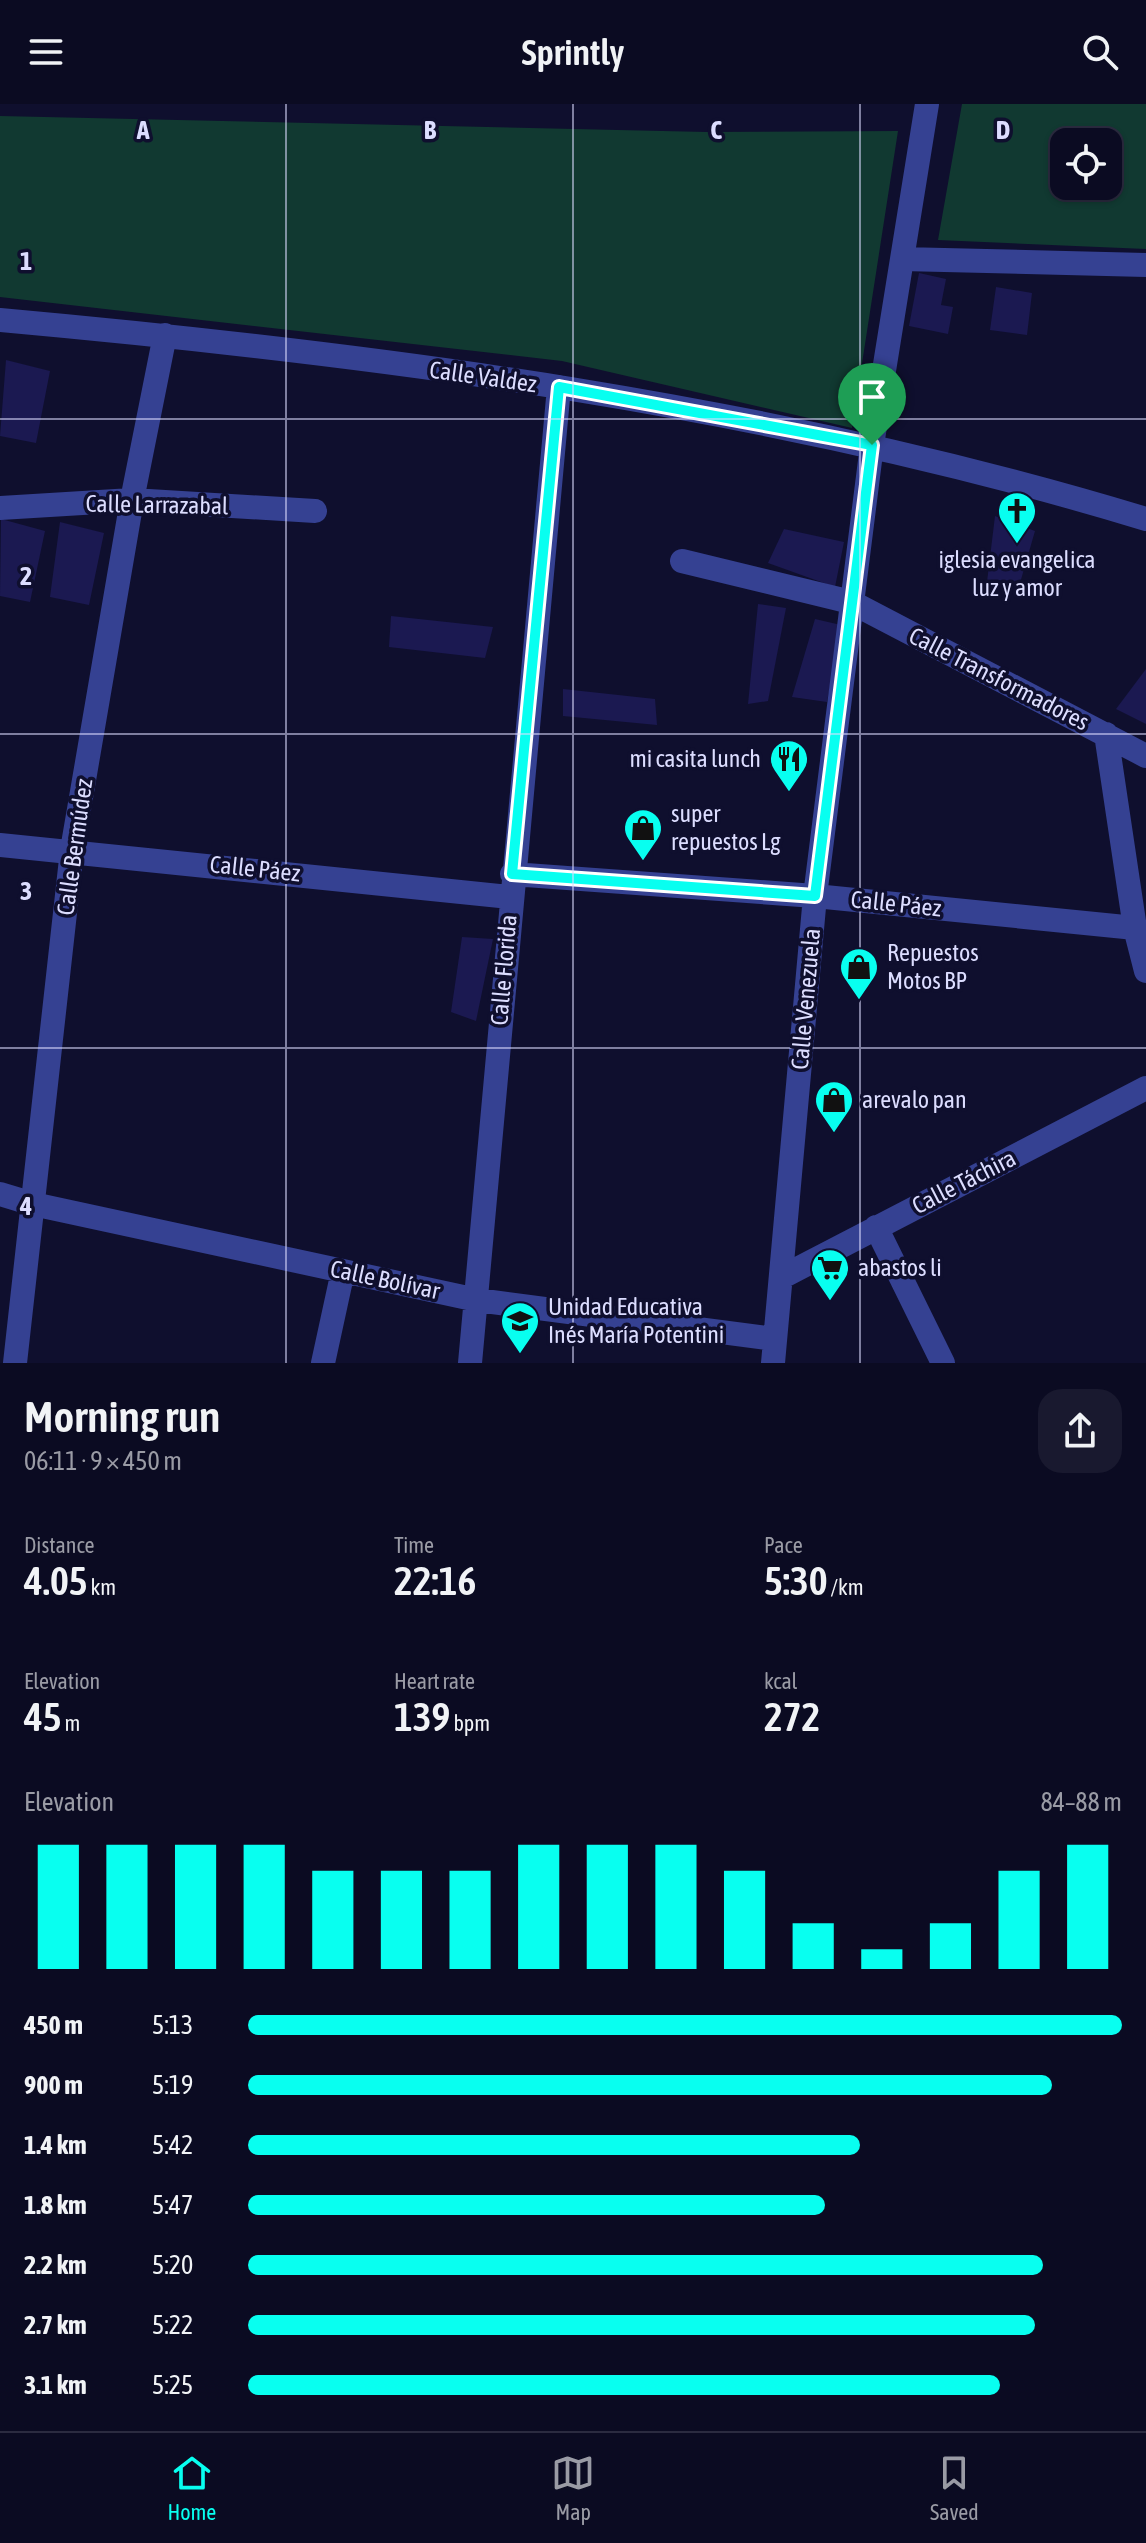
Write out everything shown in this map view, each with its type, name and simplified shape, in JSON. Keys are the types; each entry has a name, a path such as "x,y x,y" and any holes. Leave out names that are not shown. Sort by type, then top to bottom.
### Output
{"street":[{"name":"Calle Venezuela","path":"774,1351 815,896 851,602 872,445 927,104"},
{"path":"902,259 1146,265"},
{"name":"Calle Valdez","path":"0,320 165,335 559,387 872,445 1146,519"},
{"name":"Calle Bermúdez","path":"15,1363 72,850 132,500 165,335"},
{"name":"Calle Florida","path":"470,1363 511,886 559,387"},
{"name":"Calle Larrazabal","path":"0,508 132,500 315,511"},
{"name":"Calle Transformadores","path":"682,561 851,602 1146,756"},
{"path":"1106,734 1135,928 1146,971"},
{"name":"Calle Páez","path":"0,845 511,886 815,896 1135,928"},
{"name":"Calle Táchira","path":"782,1277 1146,1088"},
{"name":"Calle Bolívar","path":"0,1194 33,1204 477,1300 774,1351"},
{"path":"876,1227 943,1363"},
{"path":"323,1363 343,1271"}],"green space":[{"path":"962,104 1146,104 1146,249 938,240"},
{"path":"0,116 706,132 898,131 852,428 562,361 0,297"}],"building":[{"path":"919,273 946,279 941,305 953,307 948,334 909,326"},
{"path":"996,287 1032,293 1027,335 990,330"},
{"path":"6,360 50,371 36,443 0,436"},
{"path":"995,516 1035,531 1018,590 987,582"},
{"path":"1,519 45,531 30,602 0,596"},
{"path":"60,522 104,533 89,605 50,597"},
{"path":"784,529 844,542 835,587 768,563"},
{"path":"758,604 786,608 768,701 748,704"},
{"path":"391,616 493,627 485,658 389,647"},
{"path":"815,619 841,625 827,702 792,697"},
{"path":"1146,669 1146,724 1116,709"},
{"path":"563,689 655,699 657,725 563,716"},
{"path":"462,937 493,939 476,1021 451,1012"}],"place":[{"name":"iglesia evangelica luz y amor","path":"1017,545"},
{"name":"mi casita lunch","path":"789,793"},
{"name":"super repuestos Lg","path":"643,862"},
{"name":"Repuestos Motos BP","path":"859,1001"},
{"name":"arevalo pan","path":"834,1134"},
{"name":"abastos li","path":"830,1302"},
{"name":"Unidad Educativa Inés María Potentini","path":"520,1355"}],"route":[{"path":"559,387 872,445 815,896 512,874 559,387"}]}
